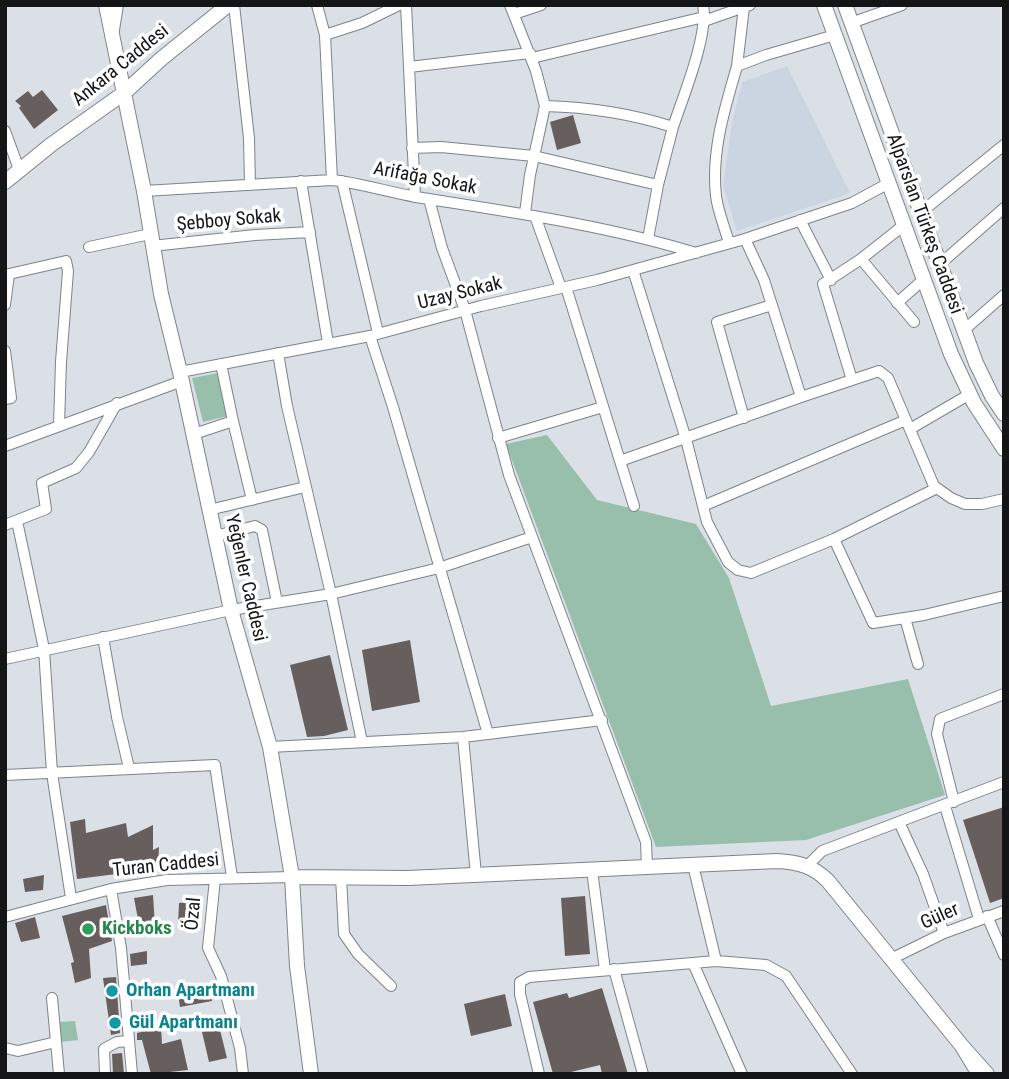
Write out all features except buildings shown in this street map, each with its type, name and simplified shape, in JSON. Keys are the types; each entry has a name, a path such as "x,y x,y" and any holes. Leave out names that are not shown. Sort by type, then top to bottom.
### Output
{"street":[{"name":"Yeğenler Caddesi","path":"106,5 144,191 161,294 231,610 270,747 292,877 297,966 311,1074"},
{"path":"113,36 118,5"},
{"name":"Ankara Caddesi","path":"5,182 52,144 124,93 228,5"},
{"path":"234,5 249,138 250,185"},
{"path":"317,5 325,35 337,180 374,335 488,734"},
{"path":"325,35 362,23 399,5"},
{"path":"406,5 415,197"},
{"path":"541,5 512,9 531,56 545,106 534,156 530,215 563,288 634,506"},
{"name":"Alparslan Türkeş Caddesi","path":"824,5 951,354 970,394 1004,449"},
{"name":"Alparslan Türkeş Caddesi","path":"845,5 975,363 998,395 1004,414"},
{"path":"851,23 902,5"},
{"path":"410,67 531,56 747,6 737,66 724,112 715,160 716,197 729,243"},
{"path":"648,239 657,185 704,14"},
{"path":"737,66 828,37"},
{"path":"545,106 571,106 650,120 673,127"},
{"path":"5,131 20,172"},
{"path":"920,213 973,173 1004,145"},
{"path":"412,148 441,147 534,156 657,185"},
{"name":"Arifağa Sokak","path":"144,191 337,180 415,197 530,215 648,239 696,253"},
{"path":"302,181 328,343"},
{"name":"Uzay Sokak","path":"5,446 181,377 222,364 374,335 696,253 852,203 889,183"},
{"path":"429,199 442,248 465,310 509,475 646,842 647,867"},
{"path":"939,265 1004,208"},
{"path":"800,220 831,280"},
{"path":"852,380 823,284 861,259 904,225"},
{"name":"Şebboy Sokak","path":"89,247 151,240 310,232"},
{"path":"745,239 764,280 801,397"},
{"path":"861,259 914,322"},
{"path":"5,305 9,274 66,261 68,271 59,425"},
{"path":"633,270 686,439 707,522 727,562 738,570 751,573 834,538 937,488"},
{"path":"897,303 924,279"},
{"path":"963,331 1004,295"},
{"path":"744,418 717,322 772,305"},
{"path":"5,351 12,398 5,399"},
{"path":"278,354 362,742"},
{"path":"222,364 252,500"},
{"path":"620,461 879,371 886,374 934,486 965,504 982,504 1004,499"},
{"path":"703,506 908,424 970,394"},
{"path":"5,526 46,509 42,483 76,468 89,453 117,404"},
{"path":"498,438 603,407"},
{"path":"194,434 233,421"},
{"path":"209,510 305,487"},
{"path":"17,521 44,649 51,773 71,898"},
{"path":"215,536 255,526 262,530 277,602"},
{"path":"5,659 231,610 331,594 439,568 532,537"},
{"path":"834,538 873,623 1004,596"},
{"path":"905,618 918,664"},
{"path":"103,637 129,768"},
{"path":"1004,694 940,719 937,734 949,804 983,918 1004,955"},
{"path":"270,747 463,737 602,720"},
{"path":"463,737 476,875"},
{"path":"5,775 215,765 232,877"},
{"path":"807,866 822,851 1004,782"},
{"path":"900,822 923,874 944,933"},
{"path":"292,877 476,875 777,861 802,863 818,871 828,881 987,1074"},
{"path":"693,865 716,961"},
{"path":"592,870 609,970 643,1074"},
{"name":"Turan Caddesi","path":"5,917 71,898 167,880 292,877"},
{"path":"341,877 344,934 358,954 391,986"},
{"name":"Özal","path":"215,879 208,948 221,976 240,1048 243,1074"},
{"path":"111,889 121,948 132,1074"},
{"name":"Güler","path":"891,959 944,933 1004,911"},
{"path":"539,1074 520,995 520,982 529,976 716,961 766,964 786,976 852,1074"},
{"path":"693,963 742,1074"},
{"path":"51,998 59,1074"},
{"path":"5,1048 18,1051 56,1041"},
{"path":"105,1074 104,1049 117,1042 130,1041"},
{"path":"962,1046 979,1074"}],"shaded area":[{"path":"787,66 850,193 737,231 723,186 732,122 742,82"}],"green space":[{"path":"218,373 228,416 203,422 192,378"},
{"path":"547,435 597,500 696,524 729,578 771,706 908,679 945,795 806,840 656,847 506,444"},
{"path":"75,1021 78,1040 60,1042 58,1022"}],"place":[{"name":"Kickboks","path":"88,929"},
{"name":"Orhan Apartmanı","path":"112,991"},
{"name":"Gül Apartmanı","path":"115,1023"}]}
